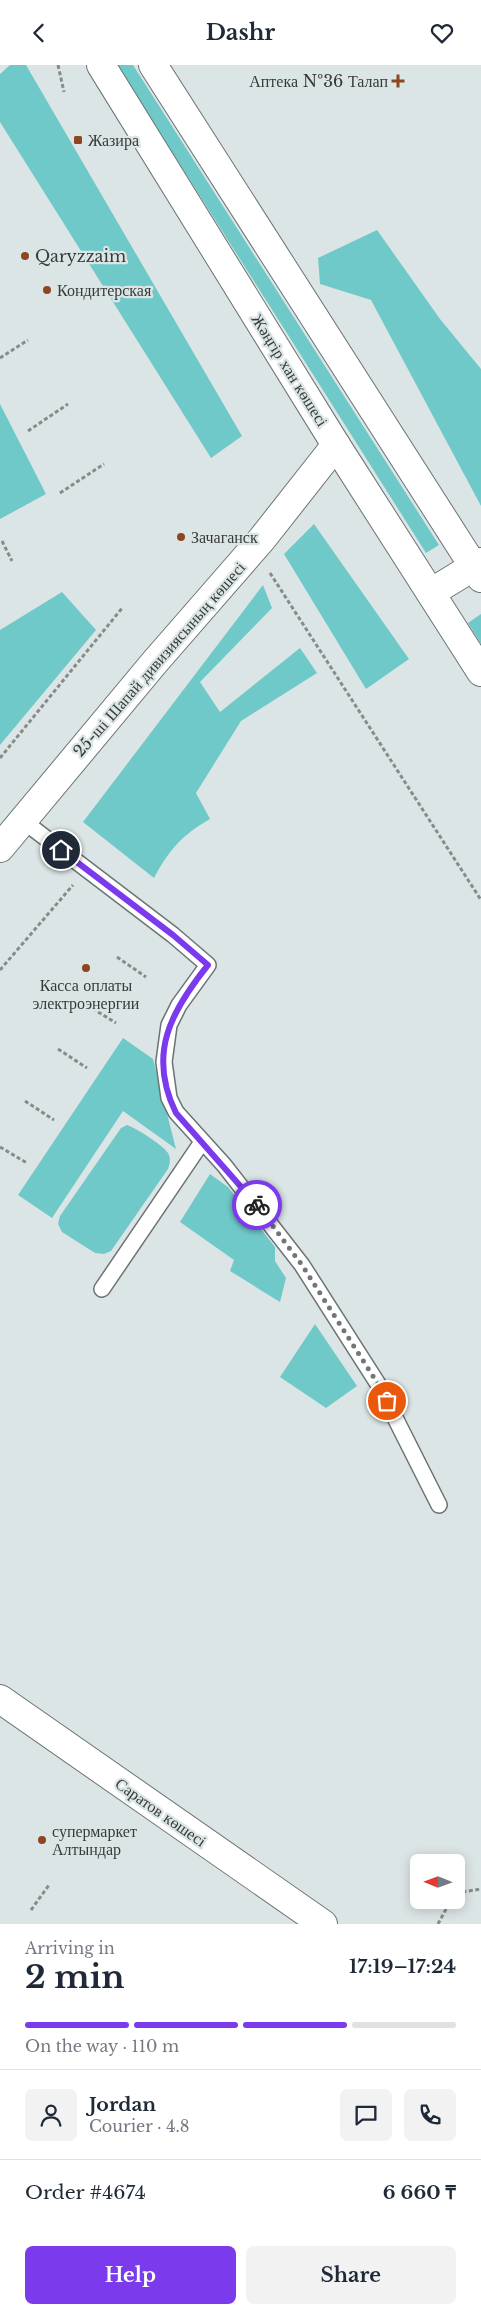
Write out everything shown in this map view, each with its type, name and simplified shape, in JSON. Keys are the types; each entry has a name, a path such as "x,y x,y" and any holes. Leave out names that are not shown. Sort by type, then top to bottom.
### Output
{"main road":[{"name":"Жәңгір хан көшесі","path":"101,65 336,445 432,592 481,672"},
{"path":"153,65 479,569 432,592"},
{"name":"25-ші Шапай дивизиясының көшесі","path":"0,848 254,549 336,445"},
{"name":"Саратов көшесі","path":"0,1699 323,1924"}],"lane":[{"path":"22,820 173,935 208,965 178,1005 169,1025 164,1062 169,1098 176,1113 262,1211 302,1265 378,1384 439,1505"},
{"path":"102,1289 202,1142"}],"path":[{"path":"58,65 64,92"},
{"path":"0,358 28,340"},
{"path":"28,431 68,404"},
{"path":"60,493 104,464"},
{"path":"2,541 12,561"},
{"path":"254,549 481,900"},
{"path":"0,758 123,607"},
{"path":"0,970 87,869"},
{"path":"117,957 146,977"},
{"path":"86,1005 116,1023"},
{"path":"58,1049 87,1068"},
{"path":"25,1101 54,1119"},
{"path":"0,1147 26,1163"},
{"path":"31,1910 49,1885"},
{"path":"465,1892 481,1889"},
{"path":"438,1924 446,1909"}],"shaded area":[{"path":"10,65 26,65 242,436 211,458 0,122 0,74"},
{"path":"117,65 133,65 439,545 426,553"},
{"path":"377,230 440,319 481,369 481,506 371,300 320,284 318,258"},
{"path":"0,404 46,494 0,519"},
{"path":"314,524 409,659 366,689 284,554"},
{"path":"263,585 272,608 200,682 220,712 300,648 317,673 241,721 196,793 210,819 177,844 165,859 154,878 83,822"},
{"path":"62,592 96,630 0,745 0,630"},
{"path":"481,614 481,644 468,623"},
{"path":"123,1038 153,1059 176,1149 123,1111 52,1218 18,1195"},
{"path":"127,1125 149,1137 168,1153 170,1161 168,1169 111,1251 104,1254 95,1253 62,1232 58,1224 60,1216 121,1128"},
{"path":"210,1174 228,1187 275,1247 275,1261 286,1278 280,1302 230,1271 234,1260 180,1222"},
{"path":"315,1324 357,1386 326,1408 280,1377"}],"way so far":[{"path":"257,1205 302,1265 387,1401"}],"place":[{"name":"Аптека №36 Талап","path":"398,81"},
{"name":"Жазира","path":"78,140"},
{"name":"Qaryzzaim","path":"25,256"},
{"name":"Кондитерская","path":"47,290"},
{"name":"Зачаганск","path":"181,537"},
{"name":"Касса оплаты электроэнергии","path":"86,968"},
{"name":"супермаркет Алтындар","path":"42,1840"}],"route":[{"path":"61,850 173,935 208,965 178,1005 169,1025 165,1044 165,1079 169,1098 176,1113 224,1165 257,1205"}]}
